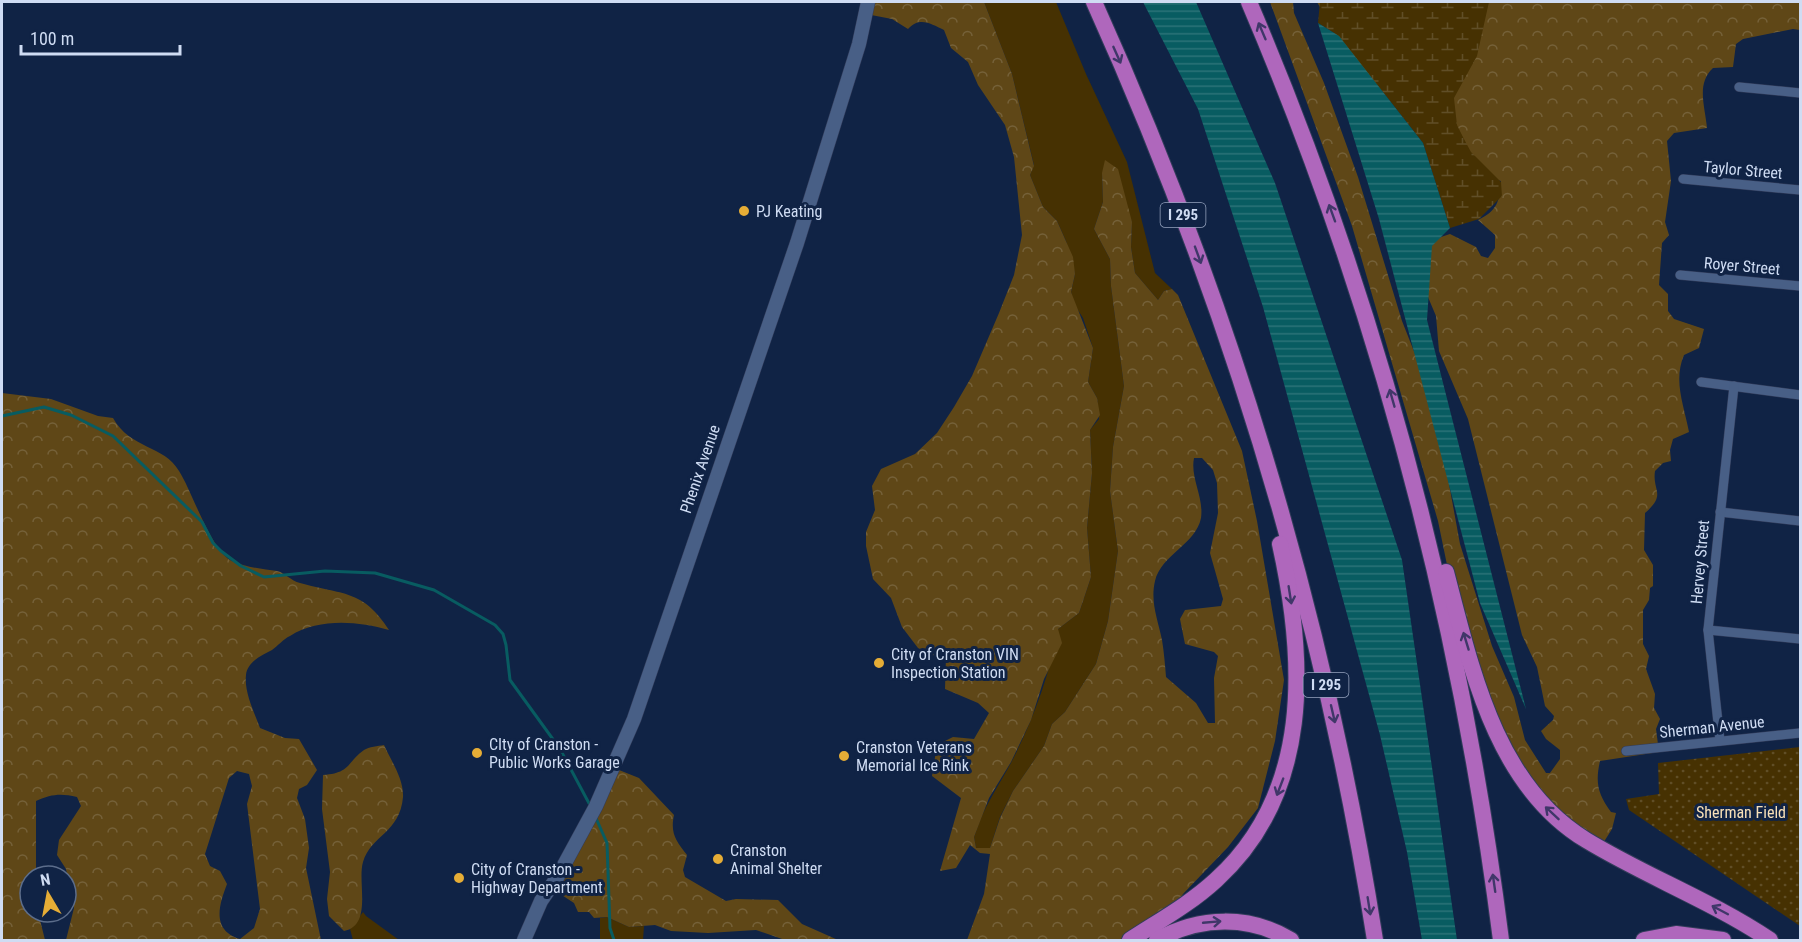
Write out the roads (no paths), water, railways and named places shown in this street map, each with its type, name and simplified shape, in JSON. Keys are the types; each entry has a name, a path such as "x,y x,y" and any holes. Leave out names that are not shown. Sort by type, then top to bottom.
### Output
{"highway":[{"name":"I 295","path":"1094,2 1180,207 1226,333 1259,434 1301,582 1328,695 1359,844 1375,940"},
{"path":"1249,2 1294,111 1335,222 1366,314 1408,455 1436,531 1486,706 1503,748 1520,778 1552,814 1586,840 1736,919 1770,940"},
{"path":"1130,940 1204,891 1229,867 1263,823 1287,767 1296,714 1294,630 1288,583 1259,434"},
{"path":"1408,455 1466,711 1501,940"},
{"path":"1157,940 1190,926 1218,921 1262,926 1291,940"},
{"path":"1644,940 1676,934 1723,940"}],"main road":[{"name":"Phenix Avenue","path":"525,936 541,901 558,876 596,806 634,719 796,243 859,44 868,2"}],"street":[{"path":"1739,87 1800,93"},
{"name":"Taylor Street","path":"1683,179 1800,190"},
{"name":"Royer Street","path":"1680,275 1800,286"},
{"path":"1701,382 1800,395"},
{"name":"Hervey Street","path":"1719,741 1708,630 1734,386"},
{"path":"1720,512 1800,521"},
{"path":"1708,630 1800,639"},
{"name":"Sherman Avenue","path":"1626,751 1800,733"}],"waterway":[{"path":"2,416 44,407 71,415 113,436 202,522 213,543 221,551 241,566 264,577 325,571 375,573 434,590 495,625 503,634 510,680 560,749 591,807"},
{"path":"595,816 607,843 610,928 614,940"}],"place":[{"name":"PJ Keating","path":"744,211"},
{"name":"City of Cranston VIN Inspection Station","path":"879,663"},
{"name":"CIty of Cranston - Public Works Garage","path":"477,753"},
{"name":"Cranston Veterans Memorial Ice Rink","path":"844,756"},
{"name":"Cranston Animal Shelter","path":"718,859"},
{"name":"City of Cranston - Highway Department","path":"459,878"}],"park label":[{"name":"Sherman Field","path":"1741,812"}]}
